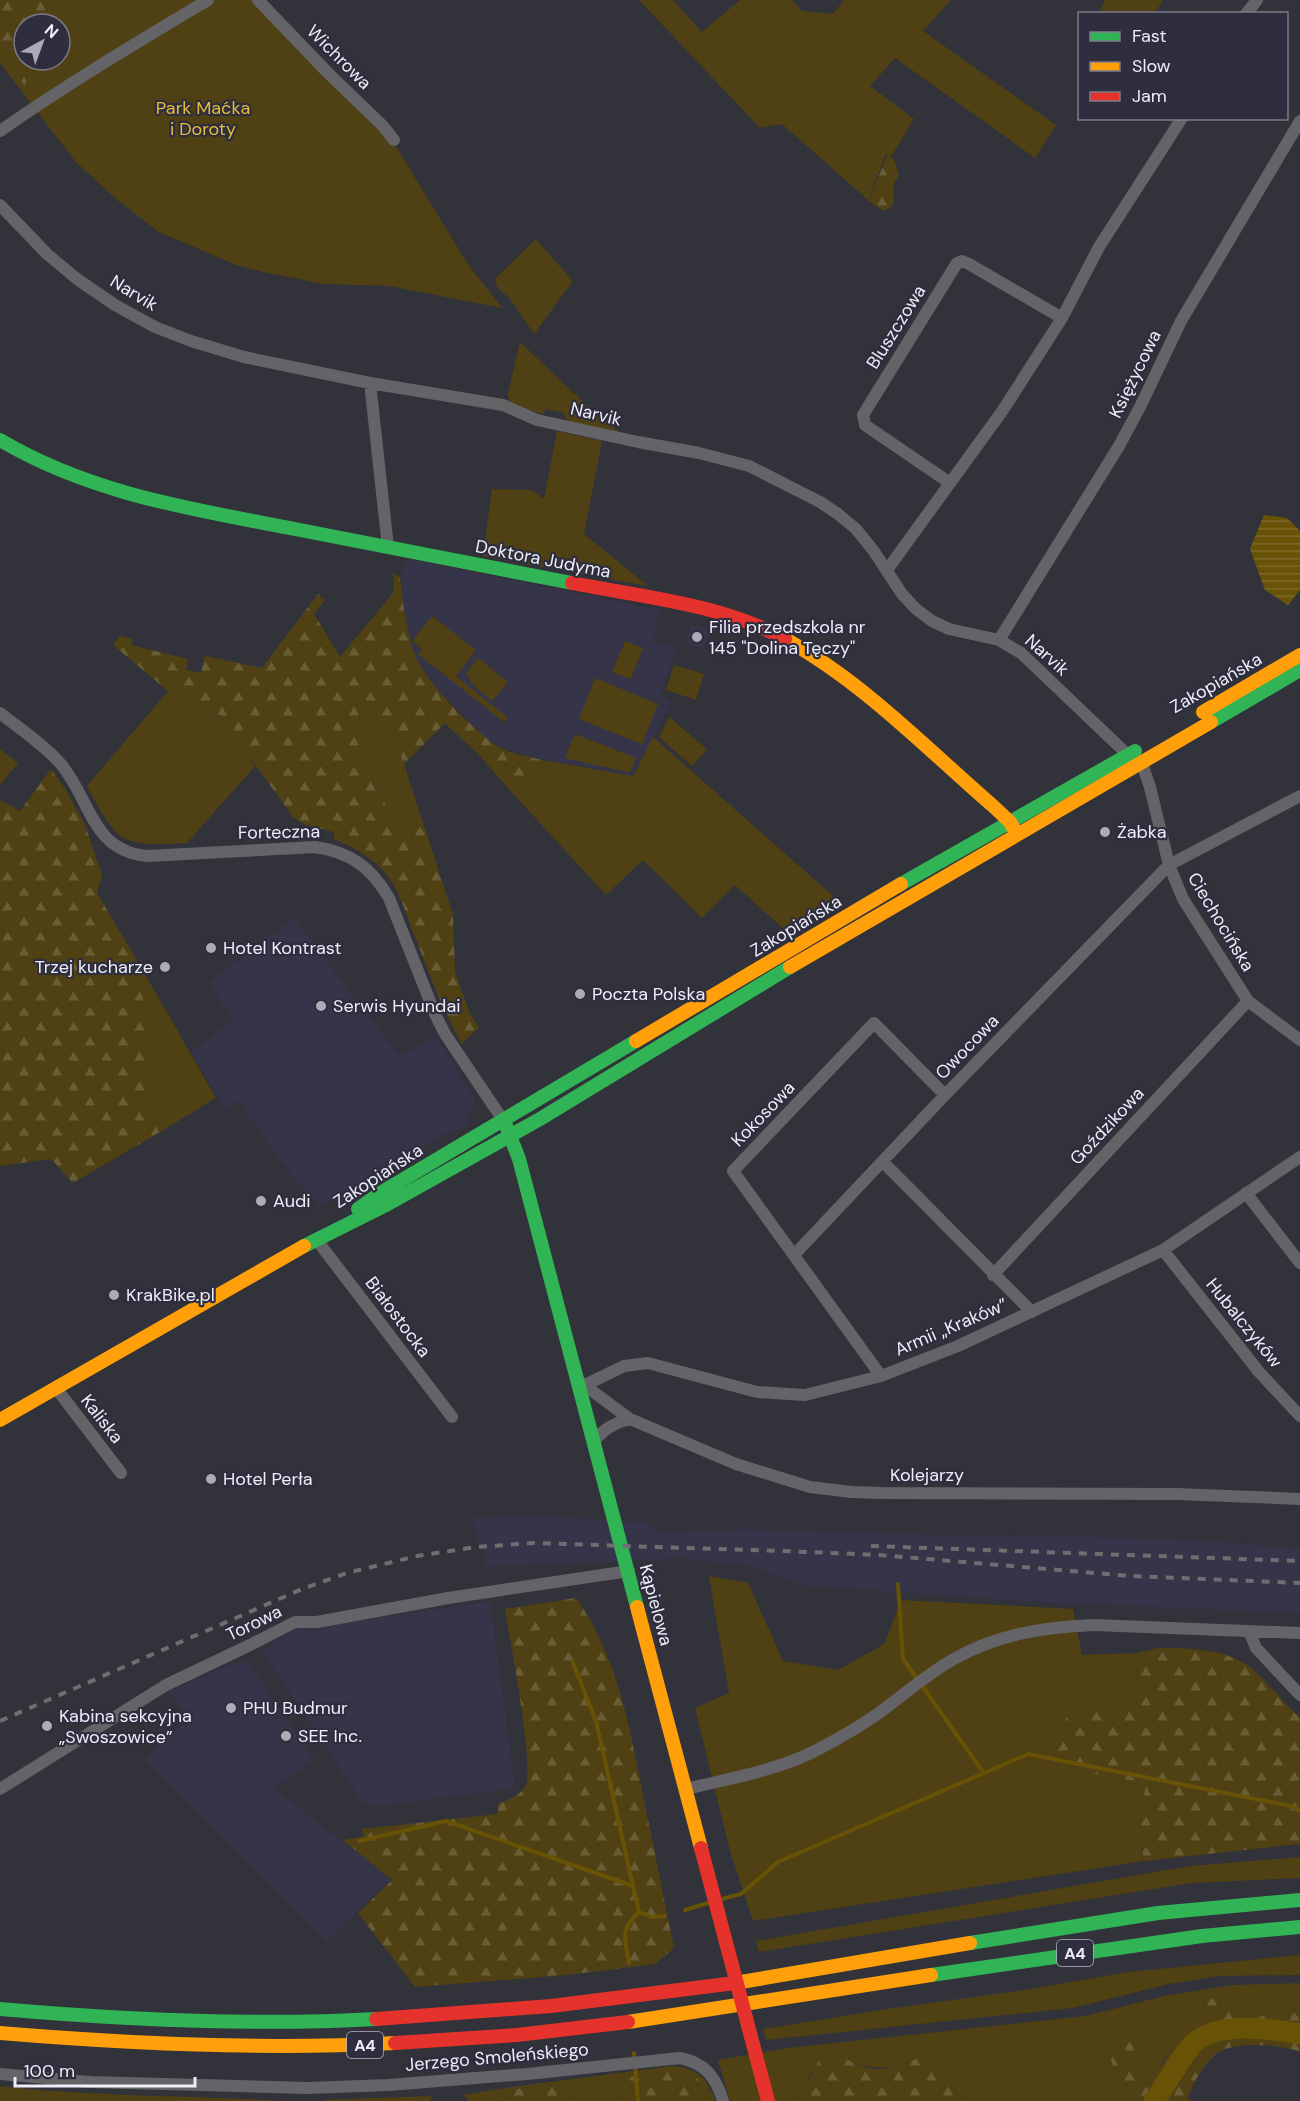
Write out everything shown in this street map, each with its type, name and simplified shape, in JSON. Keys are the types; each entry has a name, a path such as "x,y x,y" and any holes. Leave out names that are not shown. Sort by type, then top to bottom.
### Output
{"main road":[{"name":"Doktora Judyma","path":"0,440 46,465 110,490 159,502 679,604 728,616 775,634 815,656 849,680 1010,822 1017,835"},
{"name":"Zakopiańska","path":"316,1239 382,1192 503,1120 1010,822 1300,655"},
{"name":"Zakopiańska","path":"0,1420 316,1239 388,1204 510,1135 791,966 1300,670"},
{"name":"Kąpielowa","path":"503,1120 519,1159 582,1383 594,1441 768,2101"},
{"name":"A4","path":"0,2009 129,2019 215,2022 380,2020 472,2014 604,2002 734,1983 1050,1929 1185,1909 1300,1900"},
{"name":"A4","path":"0,2033 74,2040 230,2046 332,2046 469,2039 593,2027 1136,1944 1300,1927"}],"street":[{"path":"0,131 38,104 208,0"},
{"name":"Wichrowa","path":"258,0 383,126 394,140"},
{"path":"1248,12 1257,0"},
{"path":"887,570 1003,410 1062,318 1100,247 1181,120"},
{"name":"Księżycowa","path":"999,640 1119,446 1181,321 1300,121"},
{"name":"Narvik","path":"0,205 47,254 77,279 115,305 155,327 191,341 244,357 370,383 503,405 537,420 699,453 748,466 820,502 856,529 902,594 932,621 949,629 999,640 1021,653 1128,755"},
{"name":"Bluszczowa","path":"950,483 865,425 863,415 957,263 962,261 969,264 1062,318"},
{"path":"370,383 388,547"},
{"name":"Forteczna","path":"0,713 60,763 81,794 96,826 104,837 121,850 147,856 315,847 333,849 360,863 381,884 389,898 445,1034 503,1120"},
{"name":"Ciechocińska","path":"1141,761 1150,787 1169,866 1183,899 1248,1001 1300,1040"},
{"name":"Owocowa","path":"794,1256 945,1095 1169,866 1300,796"},
{"name":"Goździkowa","path":"993,1275 1248,1001"},
{"name":"Kokosowa","path":"881,1376 733,1171 874,1023 945,1095"},
{"name":"Armii „Kraków”","path":"582,1383 624,1366 648,1363 758,1392 805,1395 881,1376 958,1346 1163,1250 1300,1157"},
{"path":"883,1162 1032,1312"},
{"path":"1246,1193 1300,1263"},
{"name":"Białostocka","path":"316,1239 452,1417"},
{"name":"Hubalczyków","path":"1163,1250 1259,1372 1300,1416"},
{"name":"Kolejarzy","path":"582,1383 630,1419 753,1470 789,1482 840,1491 1177,1494 1300,1498"},
{"name":"Kaliska","path":"56,1388 121,1473"},
{"path":"594,1441 608,1427 630,1419"},
{"name":"Torowa","path":"0,1789 166,1685 250,1646 295,1622 316,1622 448,1598 629,1571"},
{"path":"686,1789 760,1770 812,1752 876,1715 951,1660 994,1640 1018,1633 1094,1625 1300,1633"},
{"path":"1249,1631 1256,1648 1300,1695"},
{"name":"Jerzego Smoleńskiego","path":"0,2074 90,2082 307,2088 400,2085 680,2058 701,2065 715,2080 723,2101"}],"shaded area":[{"path":"1264,515 1287,518 1300,531 1300,590 1288,605 1265,590 1250,549"},
{"path":"408,559 660,610 652,642 678,648 660,694 672,701 633,776 526,756 502,748 480,733 440,692 415,658 405,619 400,577"},
{"name":"Filia przedszkola nr 145 \"Dolina Tęczy\"","path":"690,625 709,629 704,649 685,644"},
{"path":"294,918 396,1052 404,1055 435,1035 476,1101 467,1117 467,1124 320,1206 294,1179 238,1101 225,1110 191,1052 233,1020 208,983"},
{"path":"538,1516 643,1522 661,1532 747,1529 941,1535 1164,1538 1300,1548 1300,1613 1037,1602 797,1585 757,1567 683,1558 487,1567 471,1518"},
{"path":"490,1602 515,1785 510,1789 373,1807 362,1802 262,1650 300,1627 310,1631 323,1625"},
{"path":"242,1660 250,1664 314,1761 273,1788 391,1879 327,1941 144,1759 188,1720 169,1691"}],"green space":[{"name":"Park Maćka i Doroty","path":"0,0 253,0 369,115 397,148 467,263 502,308 390,286 324,284 236,265 159,232 116,199 75,161 0,63"},
{"path":"0,0 48,0 45,12 12,12 12,69 0,53"},
{"path":"639,0 673,0 702,32 740,0 792,0 802,11 833,14 844,0 951,0 923,31 1056,125 1035,158 895,58 870,86 914,119 891,157 886,154 868,200 782,124 760,128"},
{"path":"1105,0 1163,0 1156,12 1099,12"},
{"path":"14,72 29,72 25,86"},
{"path":"888,154 895,162 899,175 893,189 893,205 884,211 868,201"},
{"path":"536,239 573,281 534,334 511,300 497,287 495,279"},
{"path":"520,342 595,413 623,435 567,421 564,413 546,409 543,414 510,405 508,393"},
{"path":"557,431 602,441 584,534 648,586 483,556 492,489 532,490 544,499"},
{"path":"393,573 400,577 407,626 415,655 440,692 467,721 493,743 514,753 548,761 517,798 480,756 445,723 404,764 391,734 355,690 366,765 395,824 424,826 453,915 455,972 470,1014 479,1027 462,1044 436,990 399,896 382,869 363,854 334,839 334,832 305,825 293,817 220,716 206,707 168,691 113,645 120,636 132,639 131,645 188,659 186,670 201,673 205,656 262,668 318,594 325,600 314,614 340,657 394,592"},
{"path":"432,616 476,650 456,676 507,717 505,723 418,654 422,649 412,641"},
{"path":"625,641 643,648 631,679 612,672"},
{"path":"478,658 508,682 492,701 472,684 466,673"},
{"path":"674,665 704,674 696,700 666,690"},
{"path":"595,678 658,704 642,744 579,719"},
{"path":"355,689 391,734 404,764 424,826 395,824 366,765"},
{"path":"168,691 201,705 219,716 234,733 255,766 187,843 134,842 115,831 87,786"},
{"path":"669,717 707,749 692,766 659,737"},
{"path":"575,734 636,758 630,773 565,758"},
{"path":"653,737 840,902 788,933 735,885 702,918 643,860 606,895 517,798 548,761 633,776"},
{"path":"0,749 18,763 0,785"},
{"path":"51,769 66,790 85,825 102,875 97,893 149,981 139,1011 153,1053 151,1072 139,1102 141,1115 165,1129 73,1183 51,1159 0,1166 0,800 20,811"},
{"path":"149,981 216,1098 165,1129 141,1115 139,1102 151,1072 139,1011"},
{"path":"709,1576 748,1583 783,1661 838,1670 884,1644 901,1600 1073,1609 1082,1655 1136,1653 1138,1708 1109,1705 1146,1783 1139,1824 1144,1861 753,1921 730,1851 695,1708 729,1693"},
{"path":"576,1598 603,1646 621,1697 674,1948 655,1964 567,1975 415,1987 358,1913 392,1880 343,1840 364,1836 362,1829 498,1814 498,1804 520,1793 525,1787 527,1776 525,1731 505,1609"},
{"path":"1158,1648 1202,1650 1234,1658 1256,1672 1300,1716 1300,1844 1144,1861 1139,1824 1146,1783 1055,1767 1053,1742 1068,1715 1109,1705 1138,1707 1136,1653"},
{"path":"1300,1857 1300,1878 1191,1883 759,1952 756,1941 1190,1866"},
{"path":"1300,1955 1300,1975 1220,1976 1169,1984 1073,2008 766,2040 763,2029 1025,1990 1128,1972"},
{"path":"1300,1983 1300,2014 1275,2011 1247,2022 1237,2018 1234,2008 1206,2023 1207,2033 1170,2051 1156,2070 1146,2071 1140,2062 1146,2042 1113,2037 1108,2044 1115,2070 1131,2090 1146,2101 966,2101 962,2089 914,2059 894,2066 876,2068 839,2056 815,2068 796,2091 793,2101 730,2101 718,2060 788,2048 1086,2016 1164,1996 1233,1985"},
{"path":"1218,1996 1231,2004 1237,2018 1246,2022 1275,2011 1300,2014 1300,2052 1282,2047 1257,2045 1223,2050 1203,2068 1188,2098 1193,2101 1145,2101 1130,2092 1111,2061 1108,2044 1113,2037 1131,2028 1140,2032 1146,2041 1140,2062 1146,2071 1153,2070 1162,2064 1174,2046 1207,2033 1206,2023 1200,2016 1206,2004"},
{"path":"829,2054 873,2069 883,2069 926,2058 943,2067 955,2079 966,2101 793,2101 796,2089 811,2077 820,2058"},
{"path":"672,2066 688,2069 705,2080 715,2101 711,2101 707,2089 623,2090 624,2101 575,2101 573,2090 566,2086 545,2085 517,2089 503,2101 469,2101 463,2095 504,2088"},
{"path":"656,2071 675,2071 697,2078 703,2084 711,2101 624,2101 623,2090 627,2078"},
{"path":"545,2085 566,2086 573,2090 575,2101 503,2101 517,2089"},
{"path":"0,2086 70,2092 282,2101 0,2101"},
{"path":"432,2096 430,2101 324,2101 325,2100"}],"waterway":[{"path":"898,1584 903,1659 983,1772"},
{"path":"573,1663 596,1721 633,1886"},
{"path":"718,1900 741,1894 778,1862 1028,1754 1291,1806 1300,1811"},
{"path":"359,1841 446,1821 633,1886 639,1912 652,1917 665,1916"},
{"path":"685,1910 711,1902"},
{"path":"629,1963 625,1935 628,1925 639,1912"},
{"path":"1154,2101 1190,2047 1200,2038 1227,2029 1242,2028 1300,2034"},
{"path":"634,2053 638,2101"}],"railway":[{"path":"0,1721 302,1589 347,1573 417,1556 476,1547 534,1543 879,1555 1131,1576 1300,1583"},
{"path":"871,1546 1300,1561"}],"traffic: fast":[{"path":"0,440 70,474 143,497 218,514 572,583"},
{"path":"1211,722 1300,670"},
{"path":"901,884 1135,751"},
{"path":"304,1246 388,1204 540,1119 790,967"},
{"path":"358,1209 382,1192 636,1041"},
{"path":"505,1123 519,1159 637,1607"},
{"path":"970,1943 1158,1913 1300,1900"},
{"path":"931,1975 1202,1936 1300,1927"},
{"path":"0,2009 188,2021 282,2022 376,2019"}],"traffic: slow":[{"path":"785,639 814,656 867,695 993,806 1010,822 1015,831"},
{"path":"1203,712 1300,655"},
{"path":"790,967 1211,722"},
{"path":"636,1041 901,884"},
{"path":"0,1420 304,1246"},
{"path":"637,1607 701,1848"},
{"path":"735,1983 970,1943"},
{"path":"628,2022 931,1975"},
{"path":"0,2033 197,2045 296,2046 395,2043"}],"traffic: jam":[{"path":"572,583 681,603 735,617 785,639"},
{"path":"701,1848 768,2101"},
{"path":"376,2019 551,2006 735,1983"},
{"path":"395,2043 517,2035 628,2022"}],"place":[{"name":"Filia przedszkola nr 145 \"Dolina Tęczy\"","path":"697,637"},
{"name":"Żabka","path":"1105,832"},
{"name":"Hotel Kontrast","path":"211,948"},
{"name":"Trzej kucharze","path":"165,967"},
{"name":"Poczta Polska","path":"580,994"},
{"name":"Serwis Hyundai","path":"321,1006"},
{"name":"Audi","path":"261,1201"},
{"name":"KrakBike.pl","path":"114,1295"},
{"name":"Hotel Perła","path":"211,1479"},
{"name":"PHU Budmur","path":"231,1708"},
{"name":"Kabina sekcyjna „Swoszowice”","path":"47,1726"},
{"name":"SEE Inc.","path":"286,1736"}]}
